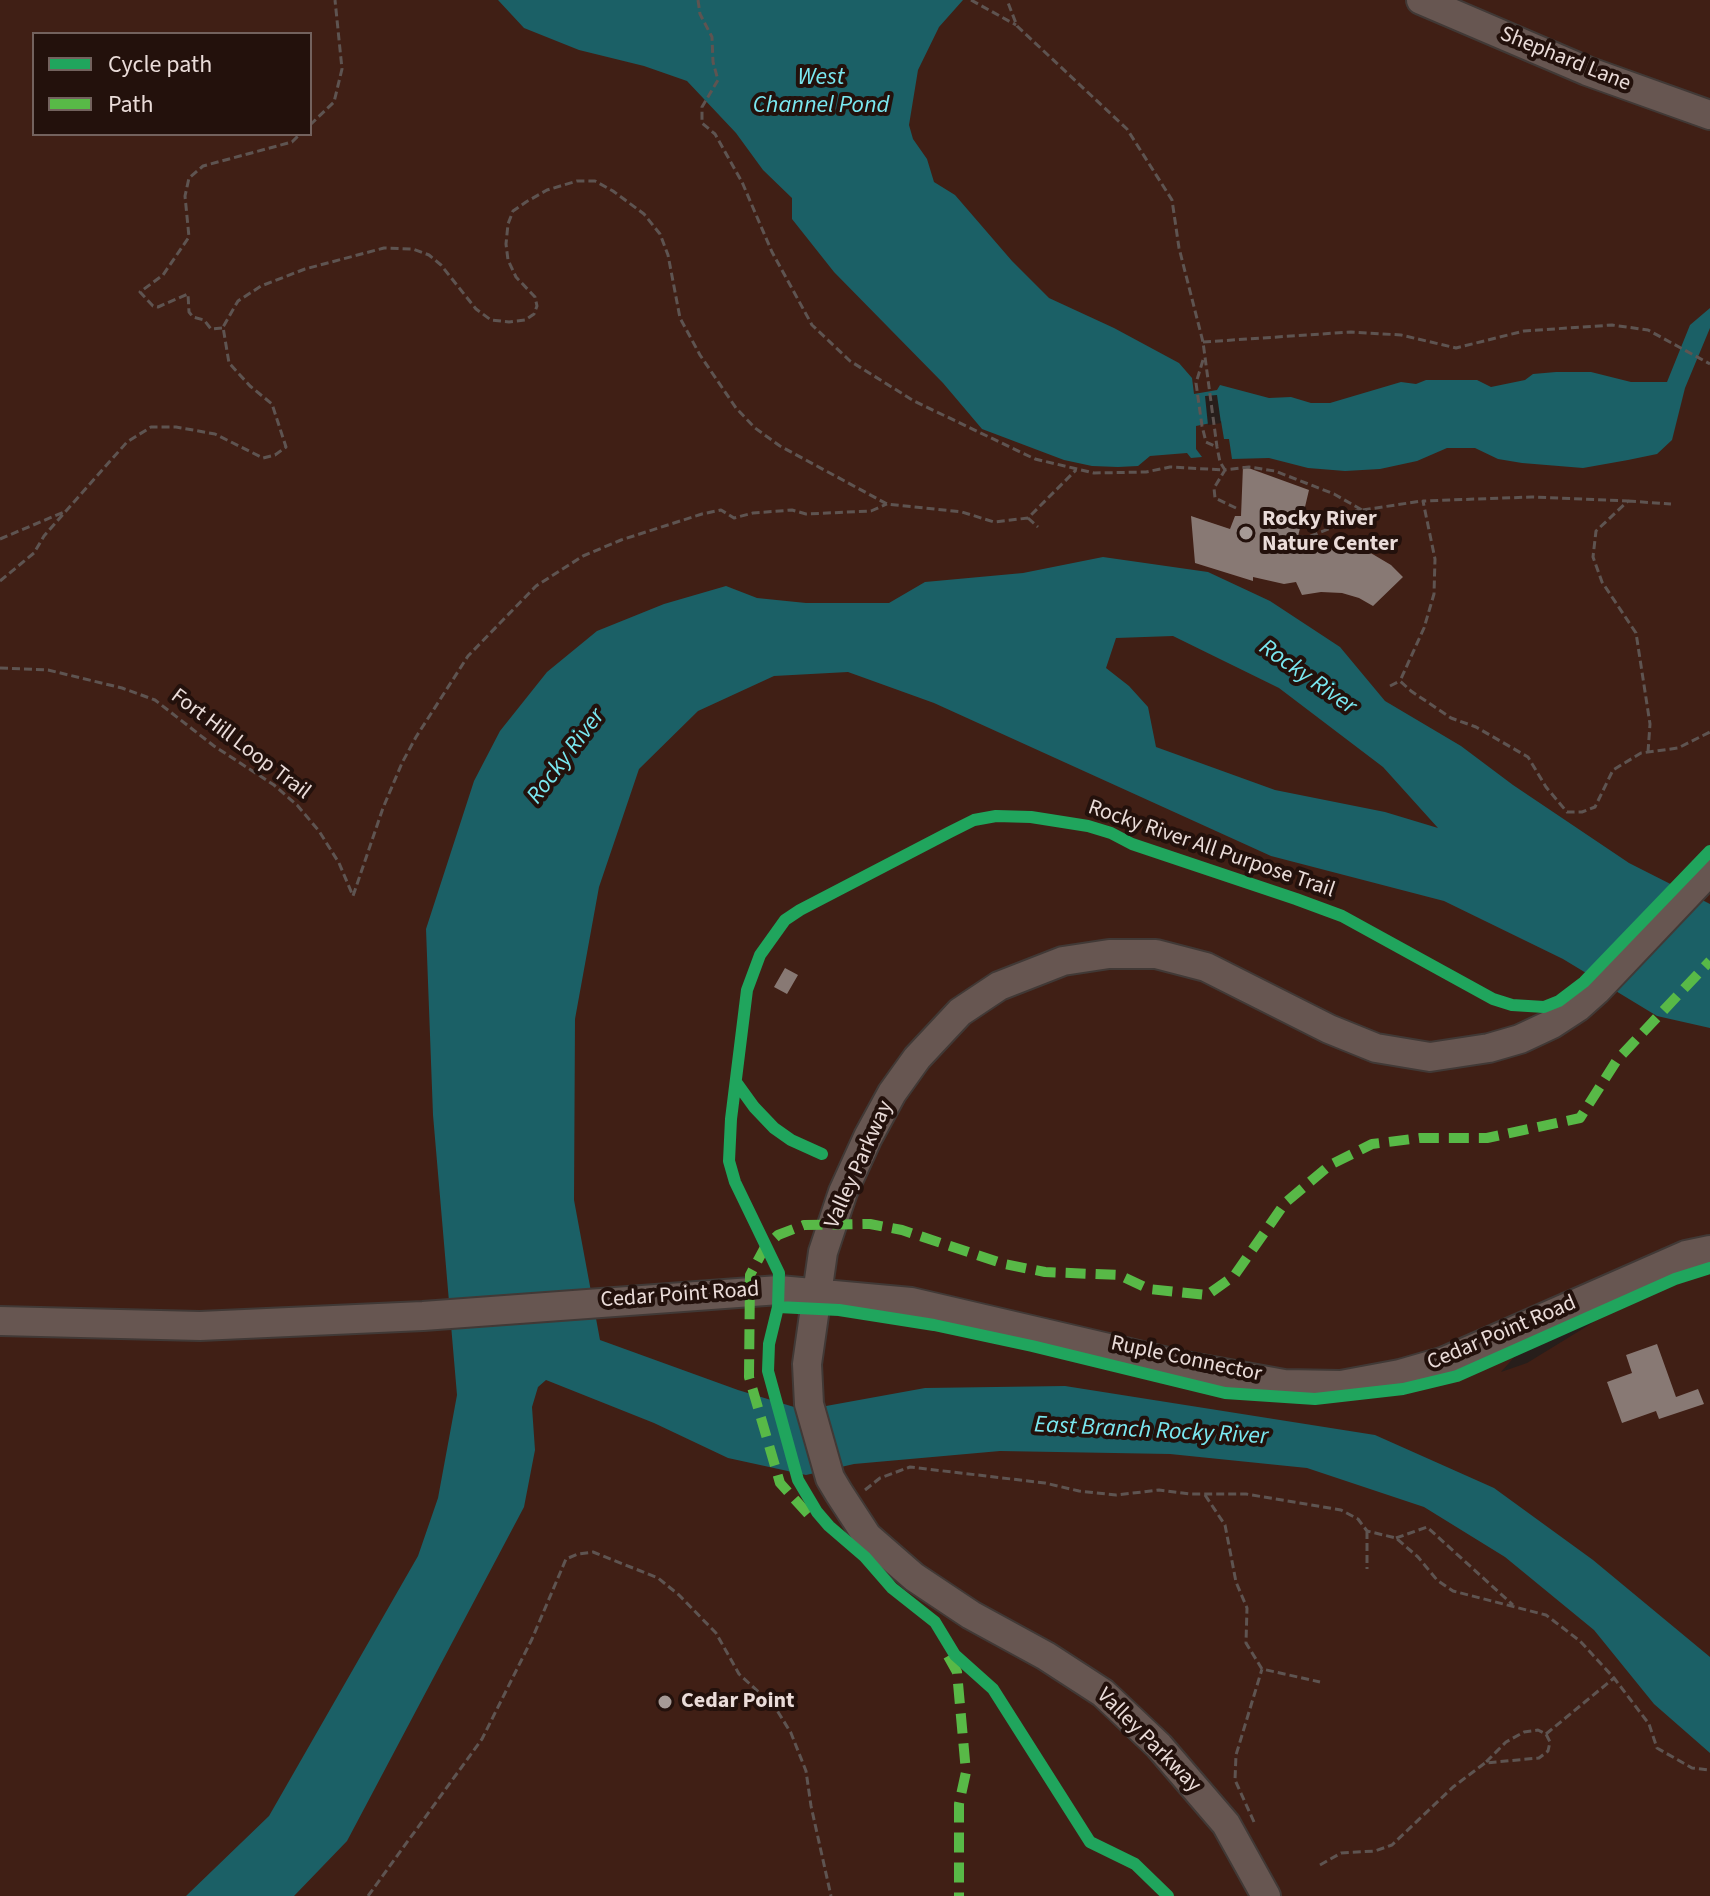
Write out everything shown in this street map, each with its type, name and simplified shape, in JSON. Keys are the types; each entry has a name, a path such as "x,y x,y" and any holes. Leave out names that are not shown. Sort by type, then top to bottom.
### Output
{"street":[{"name":"Shephard Lane","path":"1421,0 1587,71 1710,115"},
{"name":"Valley Parkway","path":"1266,1896 1226,1824 1159,1746 1103,1693 1046,1656 971,1615 914,1577 867,1536 845,1503 830,1478 809,1404 807,1364 823,1252 843,1192 892,1093 917,1058 960,1012 999,986 1063,961 1109,954 1156,954 1206,967 1329,1029 1376,1048 1430,1057 1489,1048 1520,1039 1552,1024 1597,990 1704,877"},
{"name":"Cedar Point Road","path":"0,1321 200,1326 423,1316 749,1290 816,1292 911,1302 1185,1366 1284,1384 1341,1385 1400,1374 1445,1361 1686,1255 1710,1250"}],"path":[{"path":"312,123 334,102 342,69 335,0"},
{"path":"698,0 700,14 712,37 713,62 718,80 702,107 702,123 715,134 742,182 772,252 812,325 850,361 914,401 1035,459 1076,470 1115,474 1170,467 1225,470 1249,467 1275,471 1334,494 1362,510"},
{"path":"971,0 1017,26 1127,129 1172,200 1179,248 1203,342 1217,447 1225,470"},
{"path":"1007,0 1017,26"},
{"path":"0,581 34,553 44,536 127,442 151,427 176,427 215,434 263,458 275,455 286,447 272,404 229,363 223,327 211,329 204,320 193,317 189,312 188,294 158,307 153,306 140,292 163,275 189,237 185,196 189,178 203,166 292,142 298,136"},
{"path":"1203,342 1351,332 1401,335 1456,348 1524,331 1612,325 1648,330 1710,364"},
{"path":"1204,356 1196,383 1197,397 1206,442 1217,447"},
{"path":"1038,527 1028,518 1076,470"},
{"path":"1225,470 1213,493 1215,498 1236,508"},
{"path":"1298,537 1311,536 1341,524 1356,511 1423,501 1532,497 1671,504"},
{"path":"1390,686 1400,681 1424,628 1434,594 1435,559 1423,501"},
{"path":"1628,501 1596,531 1593,557 1602,582 1636,633 1650,724 1648,752"},
{"path":"0,539 67,511"},
{"path":"1400,681 1451,718 1510,744 1528,757 1546,787 1567,812 1582,812 1595,807 1613,770 1648,752 1678,748 1710,732"},
{"path":"845,1503 880,1478 910,1467 1116,1495 1159,1490 1246,1494 1341,1510 1358,1519 1367,1531 1367,1569"},
{"path":"1204,1494 1225,1525 1236,1582 1247,1608 1246,1643 1262,1669 1320,1682"},
{"path":"1396,1538 1427,1527 1515,1607"},
{"path":"1367,1531 1396,1538 1418,1557 1437,1580 1453,1591 1546,1615 1580,1641 1614,1678 1649,1724 1657,1748 1692,1768 1710,1770"},
{"path":"368,1896 482,1739 532,1639 566,1559 593,1552 658,1578 679,1595 716,1633 739,1674 775,1707 791,1733 806,1771 831,1896"},
{"path":"1254,1822 1235,1780 1236,1755 1262,1669"},
{"path":"1546,1734 1614,1678"},
{"path":"1320,1865 1341,1853 1375,1851 1392,1845 1453,1787 1485,1763 1506,1742 1524,1732 1538,1730 1546,1734 1550,1742 1548,1751 1539,1758 1485,1763"}],"shaded area":[{"path":"0,0 1710,0 1710,1243 1570,1294 1501,1372 1527,1363 1647,1284 1710,1259 1710,1896 0,1896"}],"water":[{"name":"West Channel Pond","path":"498,0 963,0 939,27 918,70 909,125 913,139 927,159 934,182 955,195 1049,298 1179,363 1192,378 1194,394 1217,390 1220,385 1269,398 1291,397 1311,403 1330,403 1401,382 1477,380 1491,387 1525,380 1533,374 1556,372 1591,372 1631,382 1667,382 1690,325 1710,308 1710,328 1685,388 1672,440 1657,454 1628,460 1583,468 1498,459 1475,448 1447,448 1417,461 1380,469 1345,471 1308,468 1269,458 1232,459 1229,439 1224,439 1221,421 1196,426 1196,449 1202,457 1191,458 1187,453 1150,456 1138,466 1118,467 1064,460 982,429 943,383 834,272 792,219 792,198 763,170 736,133 687,81 644,66 579,50 524,28"},
{"path":"1103,557 1208,572 1270,601 1340,647 1385,701 1461,746 1629,863 1710,904 1710,1028 1657,1016 1563,959 1444,901 1271,856 934,703 848,672 774,676 698,711 639,769 599,887 575,1019 574,1200 600,1340 738,1390 804,1410 925,1388 1065,1386 1375,1435 1494,1488 1593,1560 1710,1657 1710,1753 1654,1704 1594,1630 1505,1557 1424,1507 1307,1468 1170,1454 1000,1451 854,1464 806,1475 728,1458 654,1423 546,1380 538,1387 532,1407 535,1450 524,1507 347,1841 294,1896 186,1896 269,1816 418,1556 438,1498 457,1395 433,1115 426,929 474,781 500,731 547,672 597,631 664,604 726,586 757,598 806,603 889,603 925,582 1023,573","holes":["1173,636 1279,688 1383,767 1438,828 1385,812 1275,790 1156,747 1148,707 1129,686 1106,668 1116,638"]}],"pier":[{"path":"1217,395 1221,423 1208,425 1205,396"}],"building":[{"name":"Rocky River Nature Center","path":"1243,466 1309,490 1296,545 1339,543 1369,552 1391,565 1403,577 1373,606 1342,593 1302,595 1296,582 1284,584 1253,577 1253,581 1195,563 1191,516 1230,529 1235,516 1241,516"},
{"path":"785,968 798,975 787,994 774,987"},
{"path":"1657,1344 1676,1397 1698,1389 1704,1404 1659,1419 1656,1411 1622,1423 1607,1382 1632,1373 1626,1355"}],"marked path":[{"path":"808,1514 780,1483 749,1377 750,1275 765,1247 778,1235 804,1225 870,1224 902,1230 1004,1264 1045,1272 1119,1275 1149,1289 1207,1295 1234,1276 1285,1203 1330,1165 1372,1144 1420,1138 1487,1138 1580,1118 1617,1060 1710,961"},
{"path":"948,1656 957,1672 966,1772 959,1804 959,1896"}],"cycle path":[{"name":"Rocky River All Purpose Trail","path":"1168,1896 1135,1864 1090,1842 993,1689 955,1655 935,1622 892,1588 865,1557 829,1526 798,1480 768,1371 769,1344 778,1307 779,1273 735,1182 729,1161 731,1119 747,990 760,955 785,920 800,910 950,832 974,820 996,816 1031,817 1111,833 1132,844 1342,916 1493,999 1512,1005 1544,1007 1559,1001 1584,982 1710,851"},
{"path":"736,1082 774,1128 791,1140 822,1154"},
{"name":"Ruple Connector","path":"778,1307 839,1310 934,1325 1225,1393 1315,1399 1403,1389 1457,1376 1675,1279 1710,1268"}],"place":[{"name":"Rocky River Nature Center","path":"1246,533"},
{"name":"Cedar Point","path":"665,1702"}],"water label":[{"name":"Rocky River","path":"1307,678"},
{"name":"Rocky River","path":"567,757"},
{"name":"East Branch Rocky River","path":"1151,1432"}]}
